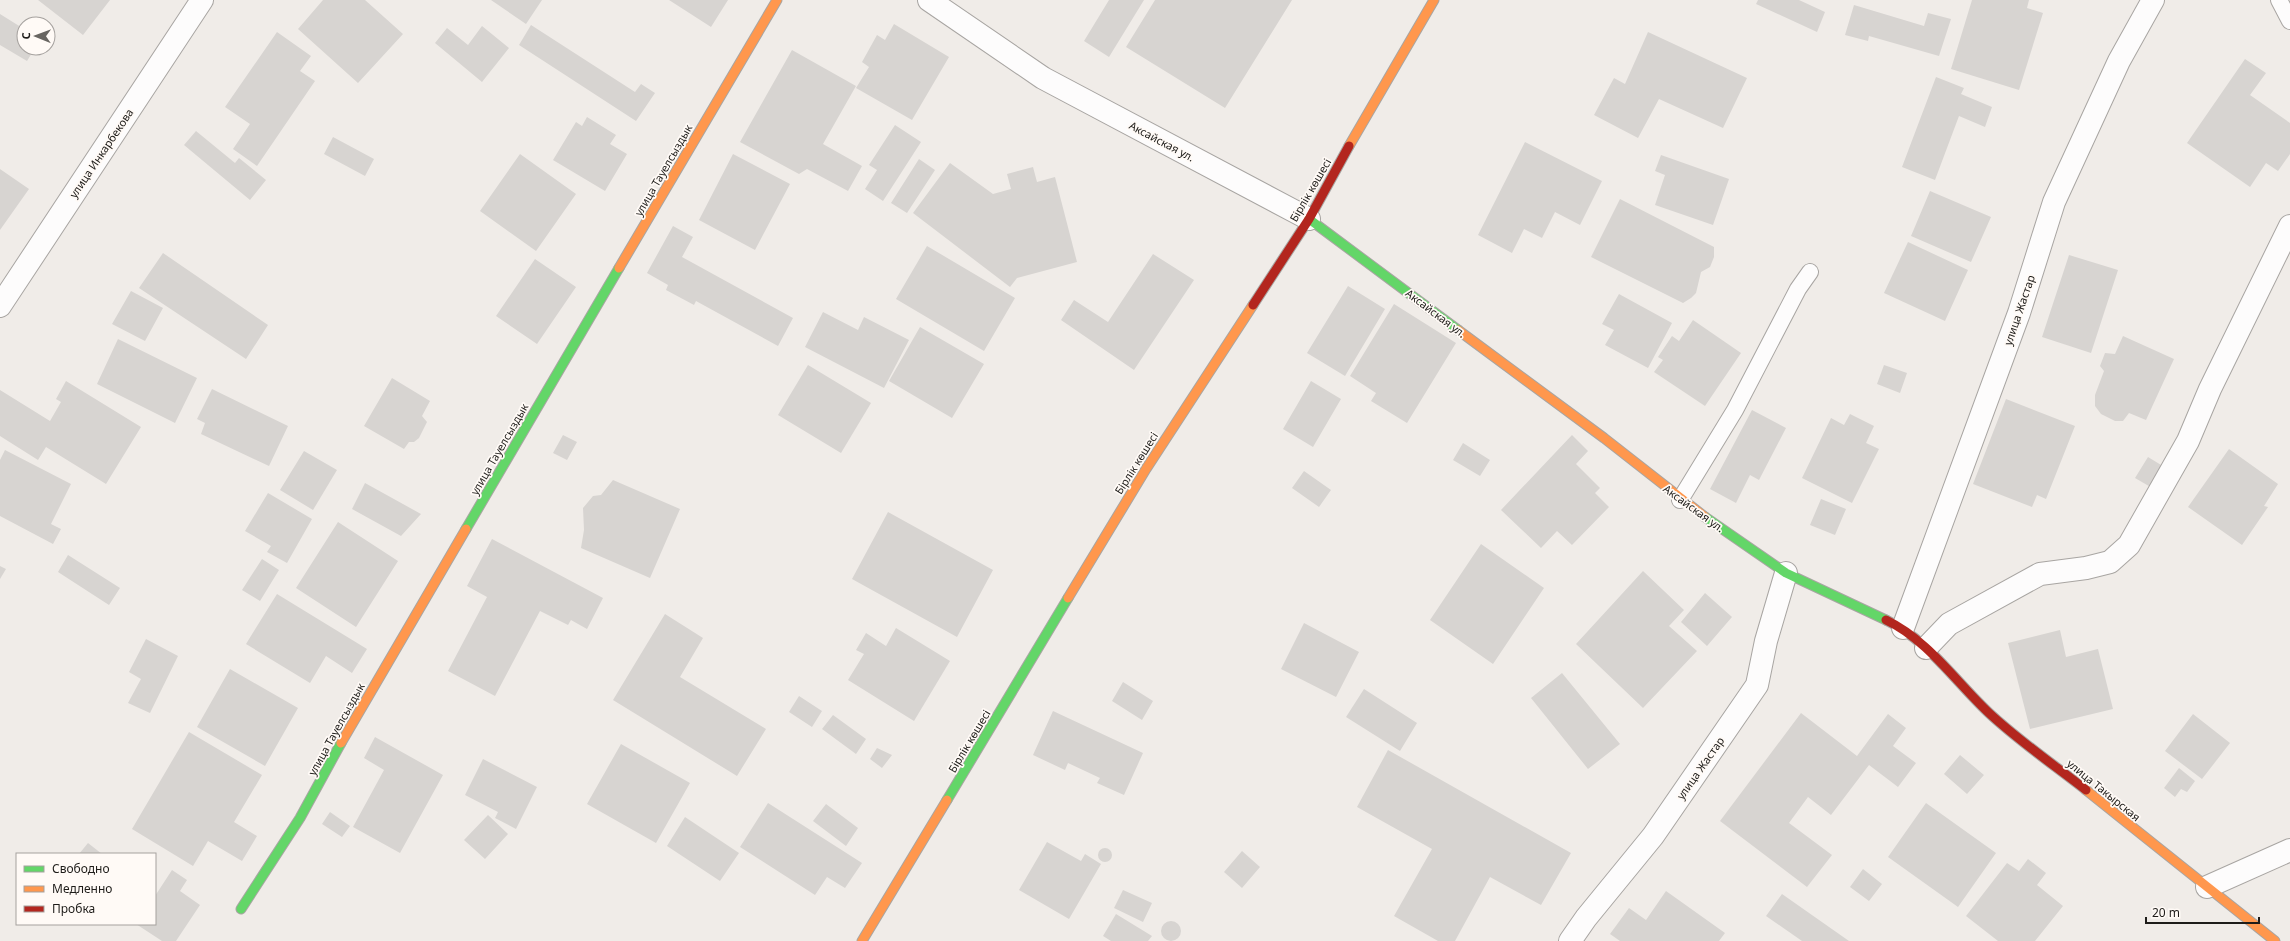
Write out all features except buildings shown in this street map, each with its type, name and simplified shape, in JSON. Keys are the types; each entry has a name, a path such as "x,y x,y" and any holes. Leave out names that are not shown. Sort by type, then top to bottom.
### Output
{"street":[{"name":"улица Инкарбекова","path":"0,306 202,0"},
{"name":"улица Тауелсыздык","path":"241,909 300,818 346,734 777,0"},
{"name":"Аксайская ул.","path":"929,0 1043,78 1308,219 1604,438 1680,500 1786,573 1903,628 1926,648"},
{"name":"Бірлік көшесі","path":"862,941 1146,469 1308,219 1378,94 1434,0"},
{"name":"улица Жастар","path":"1903,628 2019,313 2054,202 2119,61 2154,0"},
{"path":"1926,648 1950,624 2040,574 2086,568 2110,562 2129,545 2188,441 2210,389 2290,226"},
{"name":"улица Жастар","path":"1570,941 1586,918 1653,836 1757,685 1766,641 1786,573"},
{"name":"улица Такырская","path":"1926,648 1989,713 2276,941"},
{"path":"2207,887 2290,850"}],"lane":[{"path":"2279,0 2290,20"},
{"path":"1680,500 1735,410 1798,289 1810,272"}],"traffic: fast":[{"path":"1309,219 1458,330"},
{"path":"466,529 619,268"},
{"path":"1705,517 1786,573 1886,620"},
{"path":"947,800 1068,598"},
{"path":"241,909 300,818 341,743"}],"traffic: slow":[{"path":"619,268 777,0"},
{"path":"1349,146 1434,0"},
{"path":"1068,598 1146,469 1253,305"},
{"path":"1458,330 1604,438 1705,517"},
{"path":"341,743 466,529"},
{"path":"2086,790 2275,941"},
{"path":"862,941 947,800"}],"traffic: jam":[{"path":"1253,305 1309,219 1349,146"},
{"path":"1886,620 1915,638 2000,723 2086,790"}]}
